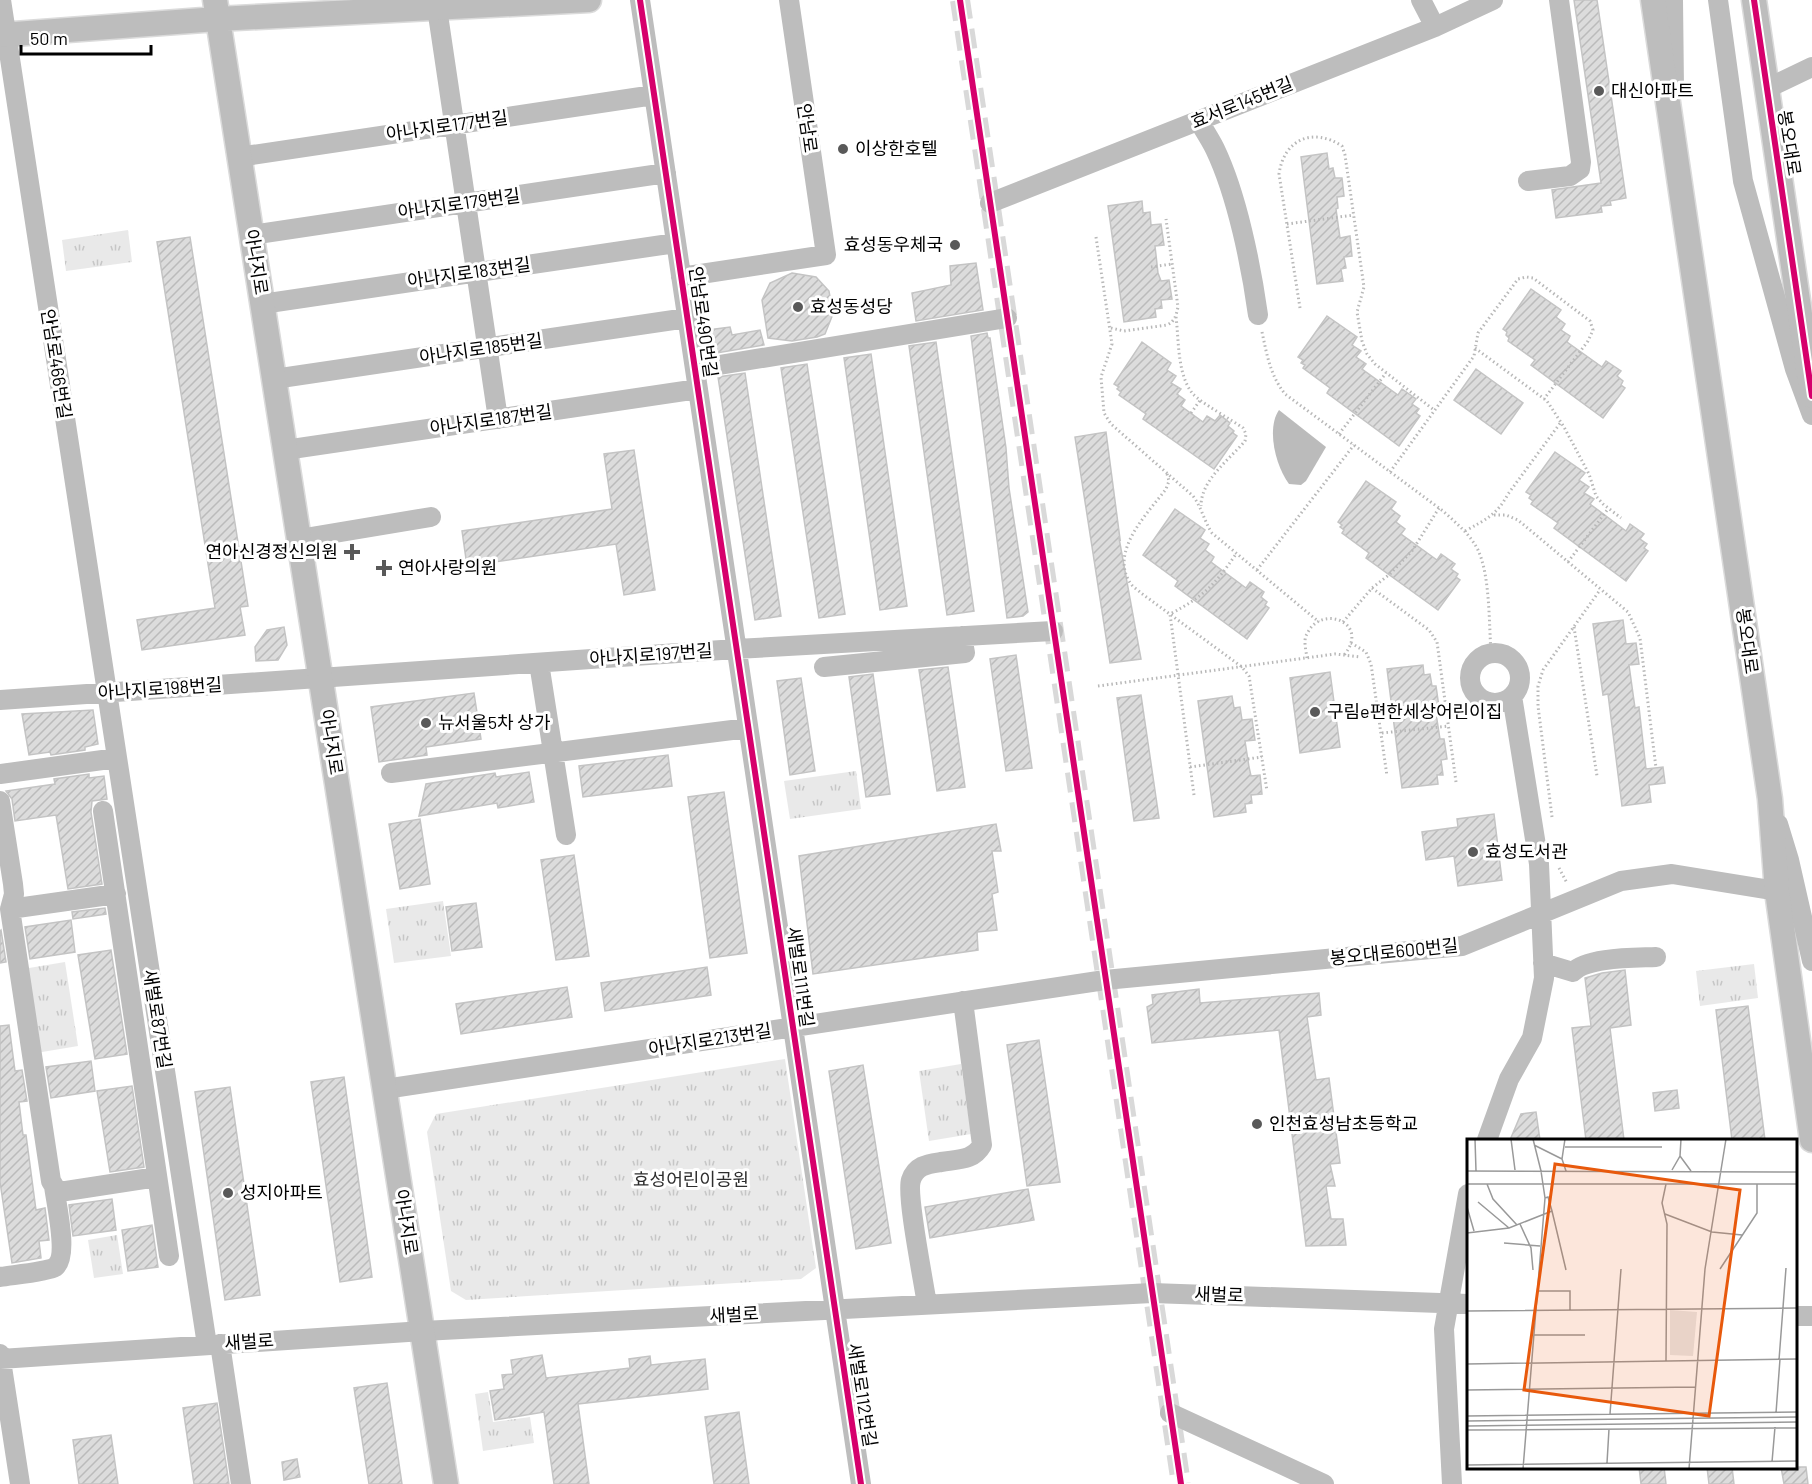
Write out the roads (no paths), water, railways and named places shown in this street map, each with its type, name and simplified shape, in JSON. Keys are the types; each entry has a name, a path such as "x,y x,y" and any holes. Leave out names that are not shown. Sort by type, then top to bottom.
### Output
{"main road":[{"path":"3,35 216,9 437,8 589,0"},
{"name":"봉오대로","path":"1653,0 1770,799 1777,891 1812,1140"},
{"name":"봉오대로","path":"1754,0 1812,396"},
{"name":"아나지로","path":"216,9 446,1484"}],"street":[{"name":"안남로466번길","path":"0,0 3,35 107,692"},
{"name":"안남로490번길","path":"640,0 736,649"},
{"name":"안남로","path":"789,0 826,255"},
{"path":"1421,0 1435,27"},
{"name":"효서로145번길","path":"990,202 1435,27 1493,0"},
{"path":"1528,181 1570,176 1580,169 1581,162 1559,0"},
{"path":"1673,0 1675,139"},
{"path":"1718,0 1743,181 1795,369 1812,415"},
{"path":"437,8 498,418"},
{"path":"1766,89 1812,67"},
{"name":"아나지로177번길","path":"239,157 654,95"},
{"path":"1198,120 1215,148 1230,189 1255,291 1258,315"},
{"name":"아나지로179번길","path":"251,235 666,173"},
{"name":"아나지로183번길","path":"262,304 676,243"},
{"name":"안남로490번길","path":"681,277 826,255"},
{"name":"아나지로185번길","path":"274,379 687,318"},
{"path":"695,369 1007,318"},
{"name":"아나지로187번길","path":"285,450 698,389"},
{"path":"299,539 431,517"},
{"name":"아나지로197번길","path":"321,677 736,649 1053,631"},
{"path":"824,668 965,653 962,636"},
{"name":"새벌로111번길","path":"736,649 834,1310"},
{"path":"1487,1139 1509,1079 1532,1038 1544,978 1539,864 1512,696 1519,682 1517,667 1506,656 1491,653 1477,660 1472,667 1470,684 1474,692 1480,698 1496,703 1512,696"},
{"path":"539,663 566,835"},
{"name":"아나지로198번길","path":"0,700 321,677"},
{"name":"새벌로87번길","path":"107,692 214,1345 241,1484"},
{"path":"391,773 748,728"},
{"path":"0,774 117,758"},
{"path":"1770,799 1789,860 1812,961"},
{"path":"0,801 14,894 10,909 62,1247 60,1260 52,1269 0,1277"},
{"path":"104,811 169,1256"},
{"name":"봉오대로600번길","path":"1105,980 1462,946 1621,881 1672,874 1777,891"},
{"path":"10,909 116,894"},
{"path":"1543,963 1573,972 1590,963 1656,957"},
{"name":"아나지로213번길","path":"385,1089 1105,980"},
{"path":"927,1305 911,1202 911,1181 918,1168 927,1164 969,1157 977,1154 982,1145 963,1001"},
{"path":"54,1186 57,1191 66,1191 157,1177"},
{"path":"1452,1484 1444,1329 1467,1205"},
{"name":"새벌로","path":"0,1359 423,1331 1152,1293 1467,1304"},
{"name":"새벌로112번길","path":"834,1310 861,1484"},
{"path":"0,1354 20,1484"},
{"path":"1170,1413 1324,1484"}],"tunnel":[{"path":"960,0 1181,1484"}],"place":[{"name":"대신아파트","path":"1599,91"},
{"name":"이상한호텔","path":"843,149"},
{"name":"효성동우체국","path":"955,245"},
{"name":"효성동성당","path":"798,307"},
{"name":"연아신경정신의원","path":"352,552"},
{"name":"연아사랑의원","path":"384,568"},
{"name":"구림e편한세상어린이집","path":"1315,712"},
{"name":"뉴서울5차 상가","path":"426,723"},
{"name":"효성도서관","path":"1473,852"},
{"name":"인천효성남초등학교","path":"1257,1124"},
{"name":"성지아파트","path":"228,1193"}],"park label":[{"name":"효성어린이공원","path":"691,1180"}]}
